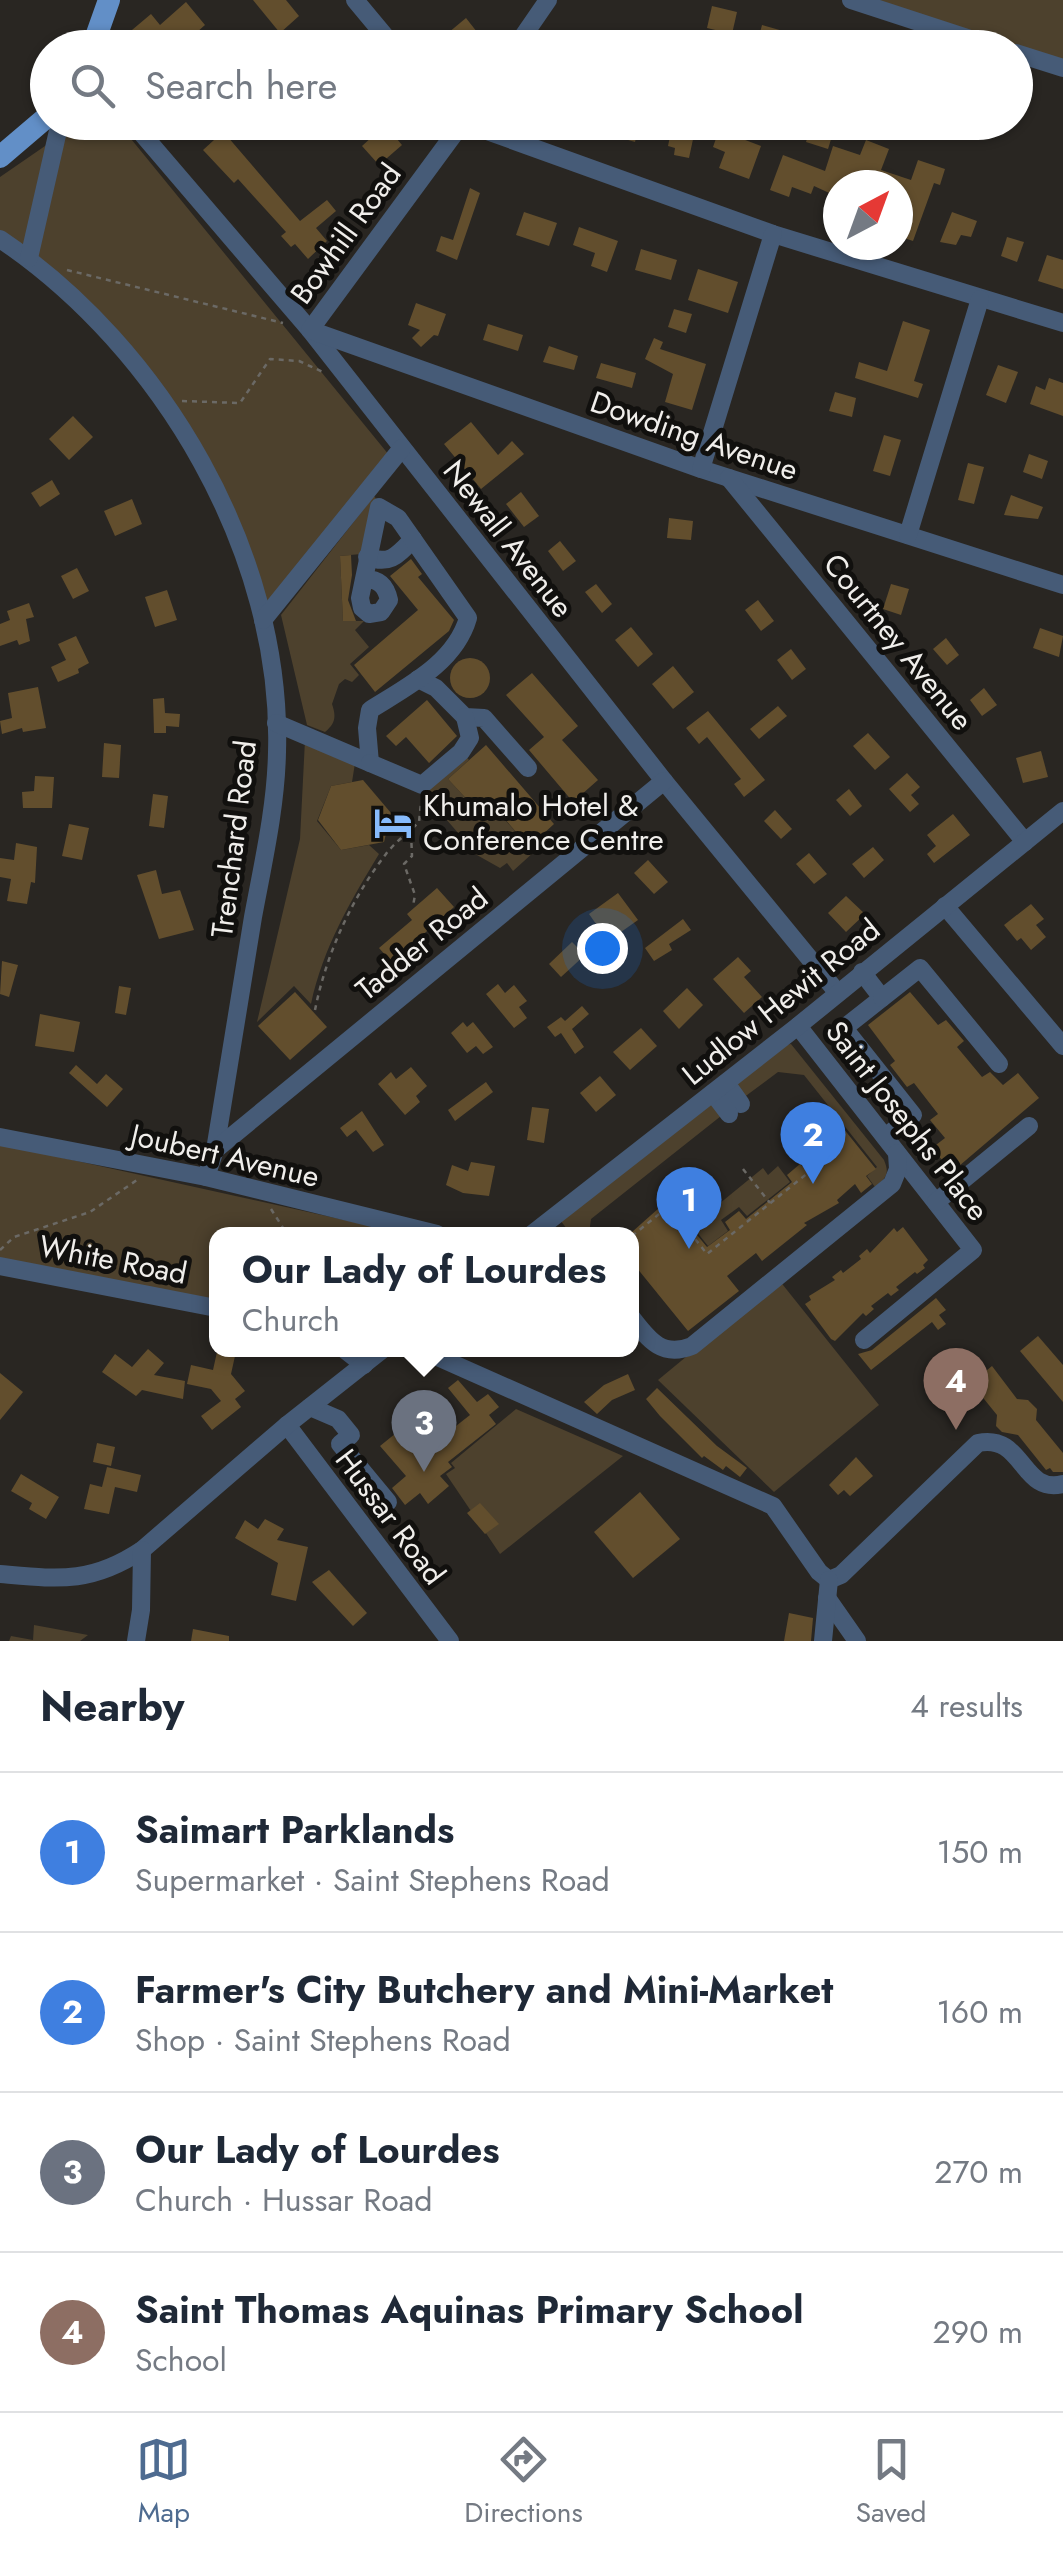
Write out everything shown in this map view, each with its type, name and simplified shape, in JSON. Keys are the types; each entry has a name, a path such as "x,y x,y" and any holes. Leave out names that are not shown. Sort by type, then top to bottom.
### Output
{"main road":[{"path":"98,30 108,0"},
{"path":"0,156 30,131"}],"street":[{"path":"354,0 380,30"},
{"path":"527,30 548,0"},
{"path":"851,0 943,30"},
{"path":"1033,58 1063,68"},
{"path":"29,258 56,140"},
{"name":"Newall Avenue","path":"147,140 310,330 664,781 837,992"},
{"name":"Bowhill Road","path":"310,330 450,140"},
{"path":"510,140 773,234 1063,323"},
{"path":"701,469 773,234"},
{"name":"Trenchard Road","path":"0,238 76,296 112,334 164,401 224,506 258,598 273,662 278,753 215,1150 206,1177"},
{"path":"908,535 980,299"},
{"name":"Dowding Avenue","path":"310,330 701,469 1063,585"},
{"path":"263,620 402,448"},
{"name":"Courtney Avenue","path":"729,478 1025,842"},
{"path":"365,579 378,507 398,518 468,618 464,634 440,663 370,710 370,763"},
{"path":"366,557 386,562 413,539"},
{"path":"276,722 422,785 461,752 470,738 465,717 436,688 418,679"},
{"path":"465,717 484,718 528,768"},
{"name":"Tadder Road","path":"215,1150 664,781"},
{"name":"Ludlow Hewit Road","path":"557,1227 719,1088 1063,811"},
{"path":"946,906 1063,1046"},
{"path":"639,1326 660,1348 680,1351 692,1346 892,1184 898,1169 891,1145 913,1115 844,1028 920,968 999,1064"},
{"path":"862,972 882,998"},
{"name":"Saint Josephs Place","path":"798,1026 972,1250 864,1340"},
{"path":"719,1088 735,1109"},
{"path":"936,1202 1028,1126"},
{"name":"Joubert Avenue","path":"0,1137 206,1177 408,1227"},
{"name":"White Road","path":"0,1266 209,1307"},
{"path":"354,1357 364,1365"},
{"path":"0,1574 75,1579 118,1566 374,1357"},
{"path":"438,1357 773,1506 820,1572 857,1641"},
{"path":"310,1407 338,1420 351,1435 340,1444 388,1502"},
{"name":"Hussar Road","path":"287,1425 448,1640"},
{"path":"822,1641 828,1589 978,1443 990,1440 1008,1446 1038,1482 1046,1487 1063,1484"},
{"path":"136,1641 142,1550"}],"path":[{"path":"55,266 310,330"},
{"path":"164,401 240,403 270,359 299,361 352,384"},
{"path":"314,1010 342,926 386,853 419,822 422,785"},
{"path":"410,831 412,856 404,864 415,894 413,906"},
{"path":"0,1250 14,1237 90,1212 138,1180 151,1178 218,1129"},
{"path":"639,1230 669,1206 707,1254 828,1156"},
{"path":"744,1169 770,1202"},
{"path":"268,1192 282,1227"}],"shaded area":[{"path":"871,0 1063,0 1063,62 1033,52 1033,30 964,30"},
{"path":"51,140 132,140 389,455 264,612 168,403 0,232 0,177"},
{"path":"374,496 377,500 361,554 340,556 343,621 364,621 355,630 369,647 350,664 359,675 352,682 345,679 339,684 332,704 334,719 325,732 307,725 281,615"},
{"path":"305,740 355,763 352,782 331,786 317,821 341,850 369,845 379,854 330,945 311,1004 294,986 257,1022 300,839"},
{"path":"464,754 469,760 448,779 486,820 497,811 534,852 513,871 507,863 500,868 452,841 459,834 439,811 432,817 426,788"},
{"path":"791,1044 884,1160 886,1175 875,1187 867,1176 877,1167 804,1075 778,1072 743,1098 733,1085 784,1045"},
{"path":"710,1102 721,1116 591,1219 590,1227 566,1227 560,1220"},
{"path":"0,1144 376,1227 209,1227 209,1303 0,1262"},
{"path":"778,1166 790,1182 747,1216 739,1207 721,1220 728,1231 708,1246 692,1226 763,1168 768,1175"},
{"path":"779,1280 879,1405 774,1492 658,1380"},
{"path":"516,1409 623,1456 500,1554 446,1474 455,1468 451,1463"},
{"path":"34,1625 88,1635 80,1641 9,1641 11,1636 33,1640"}],"building":[{"path":"253,0 286,0 299,16 283,30 278,30"},
{"path":"186,2 205,25 199,30 132,30 151,14 160,25"},
{"path":"712,6 737,12 733,30 707,28"},
{"path":"466,18 475,30 452,30"},
{"path":"214,140 230,140 300,221 327,200 336,211 316,228 327,241 308,259 295,244 291,247 281,236 286,232 238,179 234,183 203,150"},
{"path":"369,140 398,140 402,145 379,165 362,146"},
{"path":"669,140 693,140 689,158 674,155 675,148 668,146"},
{"path":"715,140 745,140 761,146 749,179 719,168 725,152 713,147"},
{"path":"807,140 831,140 828,149"},
{"path":"866,140 889,149 881,170 825,170 833,146 860,155"},
{"path":"783,155 823,170 823,190 814,186 811,194 792,187 789,197 770,190"},
{"path":"918,160 945,169 940,185 934,183 913,241 913,174"},
{"path":"470,188 480,193 457,260 436,251 441,236 453,240"},
{"path":"524,212 557,223 549,246 516,235"},
{"path":"952,212 977,221 971,237 961,235 956,245 940,242"},
{"path":"579,227 618,241 607,272 591,266 595,253 573,245"},
{"path":"1007,237 1024,242 1017,262 1001,256"},
{"path":"641,249 677,260 671,280 635,270"},
{"path":"1047,255 1063,260 1063,289 1038,281"},
{"path":"698,269 738,282 728,313 688,300"},
{"path":"416,303 446,314 438,336 434,335 421,347 412,338 420,330 408,325"},
{"path":"674,309 692,314 686,333 668,327"},
{"path":"903,321 930,330 914,381 923,384 918,398 855,378 859,362 887,371"},
{"path":"488,324 523,335 518,351 483,340"},
{"path":"654,338 663,342 660,349 706,364 692,410 665,402 673,374 645,359"},
{"path":"549,346 578,356 574,370 543,362"},
{"path":"601,363 636,373 632,388 596,378"},
{"path":"998,365 1018,372 1006,403 986,395"},
{"path":"1049,378 1063,383 1063,416 1030,404 1036,386 1045,390"},
{"path":"835,392 856,398 852,417 829,411"},
{"path":"73,416 93,437 69,460 49,439"},
{"path":"471,422 498,455 512,441 524,454 481,489 444,444"},
{"path":"884,435 901,440 890,476 873,471"},
{"path":"1029,454 1048,461 1042,479 1023,472"},
{"path":"968,463 984,467 974,504 958,500"},
{"path":"52,480 60,494 40,507 31,493"},
{"path":"521,492 539,516 524,527 506,504"},
{"path":"1011,495 1043,507 1038,519 1004,515"},
{"path":"132,499 142,524 115,536 104,511"},
{"path":"669,518 693,521 691,540 667,538"},
{"path":"560,541 576,561 563,571 548,551"},
{"path":"351,555 348,600 356,621 343,621 340,556"},
{"path":"411,559 422,574 418,577 454,620 449,631 375,692 354,665 418,610 390,576"},
{"path":"77,568 89,591 73,599 61,576"},
{"path":"596,584 612,604 602,613 585,592"},
{"path":"891,584 909,589 901,615 883,609"},
{"path":"167,590 177,620 155,627 145,597"},
{"path":"758,600 774,621 761,631 745,610"},
{"path":"29,603 34,617 26,619 30,641 19,645 17,640 0,646 0,624 10,620 7,611"},
{"path":"631,627 653,654 638,667 615,640"},
{"path":"1040,628 1063,636 1059,657 1033,648"},
{"path":"76,636 89,663 78,669 79,673 58,682 51,667 66,660 58,644"},
{"path":"946,638 959,655 947,665 933,649"},
{"path":"791,649 806,669 792,680 777,660"},
{"path":"470,658 484,664 490,678 484,692 470,698 456,692 450,678 456,664"},
{"path":"673,666 694,692 673,709 652,684"},
{"path":"532,673 578,726 562,740 598,780 573,802 529,750 544,737 506,695"},
{"path":"38,687 46,728 23,732 22,728 2,734 0,721 12,718 8,693"},
{"path":"984,688 997,705 982,716 970,700"},
{"path":"164,698 165,713 180,714 179,727 166,726 166,733 154,733 153,699"},
{"path":"427,700 457,736 429,763 406,737 396,746 386,736"},
{"path":"778,706 787,716 759,739 750,729"},
{"path":"708,711 765,780 744,797 734,784 741,779 707,737 699,744 686,728"},
{"path":"868,733 890,757 875,770 853,746"},
{"path":"104,743 121,745 119,778 102,777"},
{"path":"486,745 554,824 529,847 497,810 486,820 448,779"},
{"path":"1041,751 1048,777 1023,783 1016,758"},
{"path":"907,773 920,787 911,795 919,804 910,812 889,789"},
{"path":"35,776 54,777 52,808 23,808 22,792 34,791"},
{"path":"363,780 391,813 384,842 341,850 318,820 331,786"},
{"path":"849,789 862,806 850,816 836,800"},
{"path":"153,794 168,796 164,828 149,826"},
{"path":"775,810 792,829 781,839 764,821"},
{"path":"953,814 970,835 934,863 927,854 936,846 927,835"},
{"path":"69,824 89,828 82,860 62,856"},
{"path":"16,843 37,847 35,883 31,882 27,904 7,901 11,879 0,877 0,858 14,860"},
{"path":"873,847 884,860 864,878 852,864"},
{"path":"809,853 827,874 814,884 796,864"},
{"path":"648,860 668,882 654,894 634,873"},
{"path":"156,870 162,894 180,890 194,930 159,939 137,875"},
{"path":"437,888 454,907 417,940 422,945 396,967 379,948 412,920 407,914"},
{"path":"618,893 638,920 621,932 626,939 613,948 589,914"},
{"path":"846,896 865,914 846,932 828,913"},
{"path":"1031,904 1044,919 1036,925 1046,937 1031,950 1004,925"},
{"path":"683,919 691,930 669,944 672,950 654,961 645,948"},
{"path":"572,942 585,955 561,977 549,964"},
{"path":"738,957 751,971 744,977 762,997 744,1013 713,979"},
{"path":"2,961 18,965 9,997 0,994"},
{"path":"498,984 505,993 514,985 527,1001 519,1007 527,1018 514,1028 486,994"},
{"path":"119,986 131,988 126,1015 115,1013"},
{"path":"687,988 703,1005 679,1029 663,1011"},
{"path":"295,992 327,1027 290,1060 258,1026"},
{"path":"910,992 938,1025 946,1020 964,1041 957,1047 982,1077 990,1072 1003,1085 1018,1073 1039,1098 952,1172 932,1148 945,1138 930,1120 938,1114 914,1083 907,1087 890,1065 895,1061 868,1025"},
{"path":"582,1006 589,1014 572,1029 584,1047 575,1054 561,1033 555,1037 547,1027 561,1017 565,1021"},
{"path":"40,1014 80,1022 74,1052 35,1046"},
{"path":"463,1022 467,1027 473,1022 493,1047 483,1054 476,1046 467,1053 451,1033"},
{"path":"641,1028 657,1046 630,1070 613,1052"},
{"path":"76,1065 97,1084 106,1074 123,1089 107,1107 69,1073"},
{"path":"411,1067 427,1086 416,1096 420,1102 405,1115 378,1084 391,1072 396,1079"},
{"path":"600,1076 616,1095 596,1112 580,1093"},
{"path":"486,1082 493,1092 455,1121 448,1110"},
{"path":"532,1107 549,1109 544,1143 527,1140"},
{"path":"362,1111 384,1145 373,1152 356,1130 347,1137 340,1128"},
{"path":"839,1123 876,1169 866,1176 872,1184 861,1193 855,1184 837,1200 839,1203 804,1223 807,1225 762,1261 756,1253 727,1276 739,1291 688,1331 639,1271 638,1227 668,1200 707,1247 730,1230 725,1222 739,1211 746,1219 792,1182 787,1175 800,1164 807,1170 824,1156 813,1142"},
{"path":"471,1162 495,1166 489,1196 463,1193 446,1185 452,1165 468,1171"},
{"path":"903,1227 928,1260 925,1268 896,1287 899,1290 891,1296 888,1293 871,1306 874,1309 866,1316 863,1313 835,1341 831,1339 805,1304 811,1300 809,1296 861,1259 859,1256 867,1249 870,1253 894,1228 897,1232"},
{"path":"936,1298 946,1310 939,1315 946,1324 938,1330 932,1322 871,1370 858,1354 872,1350"},
{"path":"1038,1336 1063,1365 1063,1402 1020,1351"},
{"path":"148,1349 164,1363 154,1375 185,1381 183,1399 142,1390 136,1396 102,1372 115,1354 132,1367"},
{"path":"216,1357 235,1357 231,1374 245,1391 235,1399 241,1407 212,1430 201,1416 221,1401 211,1389 187,1384 191,1365 213,1370"},
{"path":"992,1366 1017,1399 1028,1400 1037,1409 1036,1420 1063,1453 1063,1472 1046,1470 1018,1435 1002,1432 996,1426 997,1415 971,1383"},
{"path":"0,1373 23,1392 0,1420"},
{"path":"628,1374 635,1390 612,1400 597,1414 584,1402 604,1385"},
{"path":"458,1380 477,1402 488,1394 499,1407 489,1415 496,1424 448,1462 452,1467 440,1476 449,1486 428,1504 420,1493 405,1505 392,1488 406,1476 380,1446 401,1429 426,1459 452,1439 447,1433 470,1415 448,1388"},
{"path":"657,1388 717,1446 747,1468 740,1477 726,1466 723,1470 702,1458 660,1416 646,1399"},
{"path":"97,1443 115,1447 111,1466 93,1462"},
{"path":"856,1457 873,1476 850,1496 844,1490 838,1495 829,1485"},
{"path":"107,1467 141,1475 137,1492 115,1487 109,1514 84,1509 90,1484 102,1487"},
{"path":"21,1474 59,1497 46,1519 29,1509 32,1503 11,1491"},
{"path":"640,1492 680,1539 633,1578 594,1532"},
{"path":"480,1503 499,1524 485,1534 467,1513"},
{"path":"265,1519 284,1529 277,1540 308,1547 296,1601 271,1595 278,1563 235,1538 245,1520 258,1529"},
{"path":"329,1570 367,1613 353,1626 312,1582"},
{"path":"789,1613 813,1618 811,1641 784,1641"},
{"path":"193,1629 229,1636 229,1641 191,1641"}],"place":[{"name":"Khumalo Hotel & Conference Centre","path":"393,823"},
{"name":"Farmer's City Butchery and Mini-Market","path":"813,1184"},
{"name":"Saimart Parklands","path":"689,1249"},
{"name":"Saint Thomas Aquinas Primary School","path":"956,1430"},
{"name":"Our Lady of Lourdes","path":"424,1472"}]}
